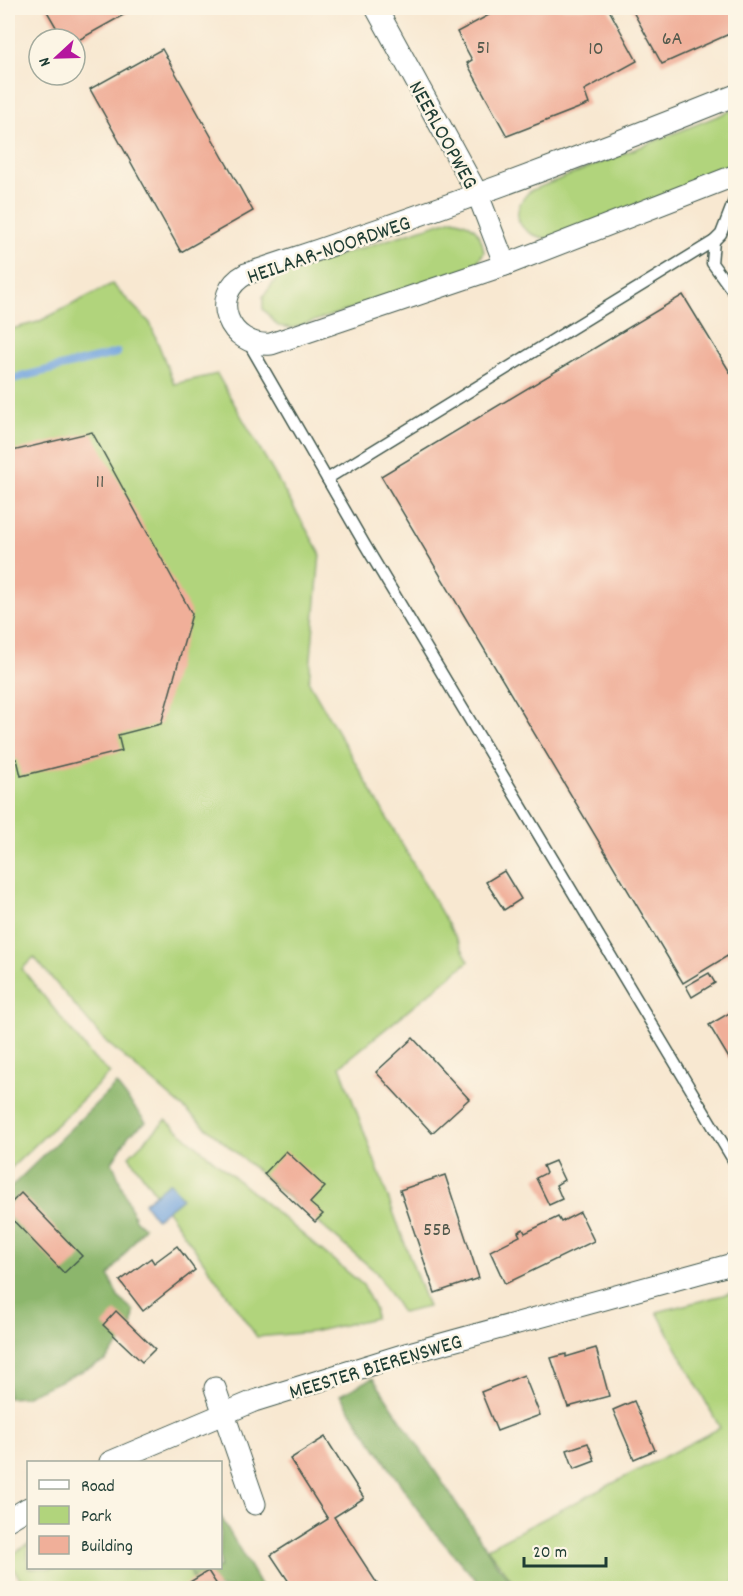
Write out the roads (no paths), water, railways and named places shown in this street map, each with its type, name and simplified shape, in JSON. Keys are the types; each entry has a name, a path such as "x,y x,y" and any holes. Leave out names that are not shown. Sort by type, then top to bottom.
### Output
{"street":[{"name":"NEERLOOPWEG","path":"376,8 478,195 505,265"},
{"name":"HEILAAR-NOORDWEG","path":"248,341 234,330 226,308 228,291 240,277 478,195 615,144 735,95"},
{"path":"248,341 255,344 271,344 505,265 735,175"},
{"name":"MEESTER BIERENSWEG","path":"112,1461 254,1401 409,1353 735,1263"},
{"path":"215,1388 255,1504"},
{"path":"8,1520 27,1509"}],"lane":[{"path":"327,479 714,241 721,234 735,195"},
{"path":"714,241 712,263 735,296"},
{"path":"248,341 327,479 735,1165"}],"water":[{"path":"170,1182 182,1198 156,1219 144,1203"}],"waterway":[{"path":"8,380 117,353"}]}
